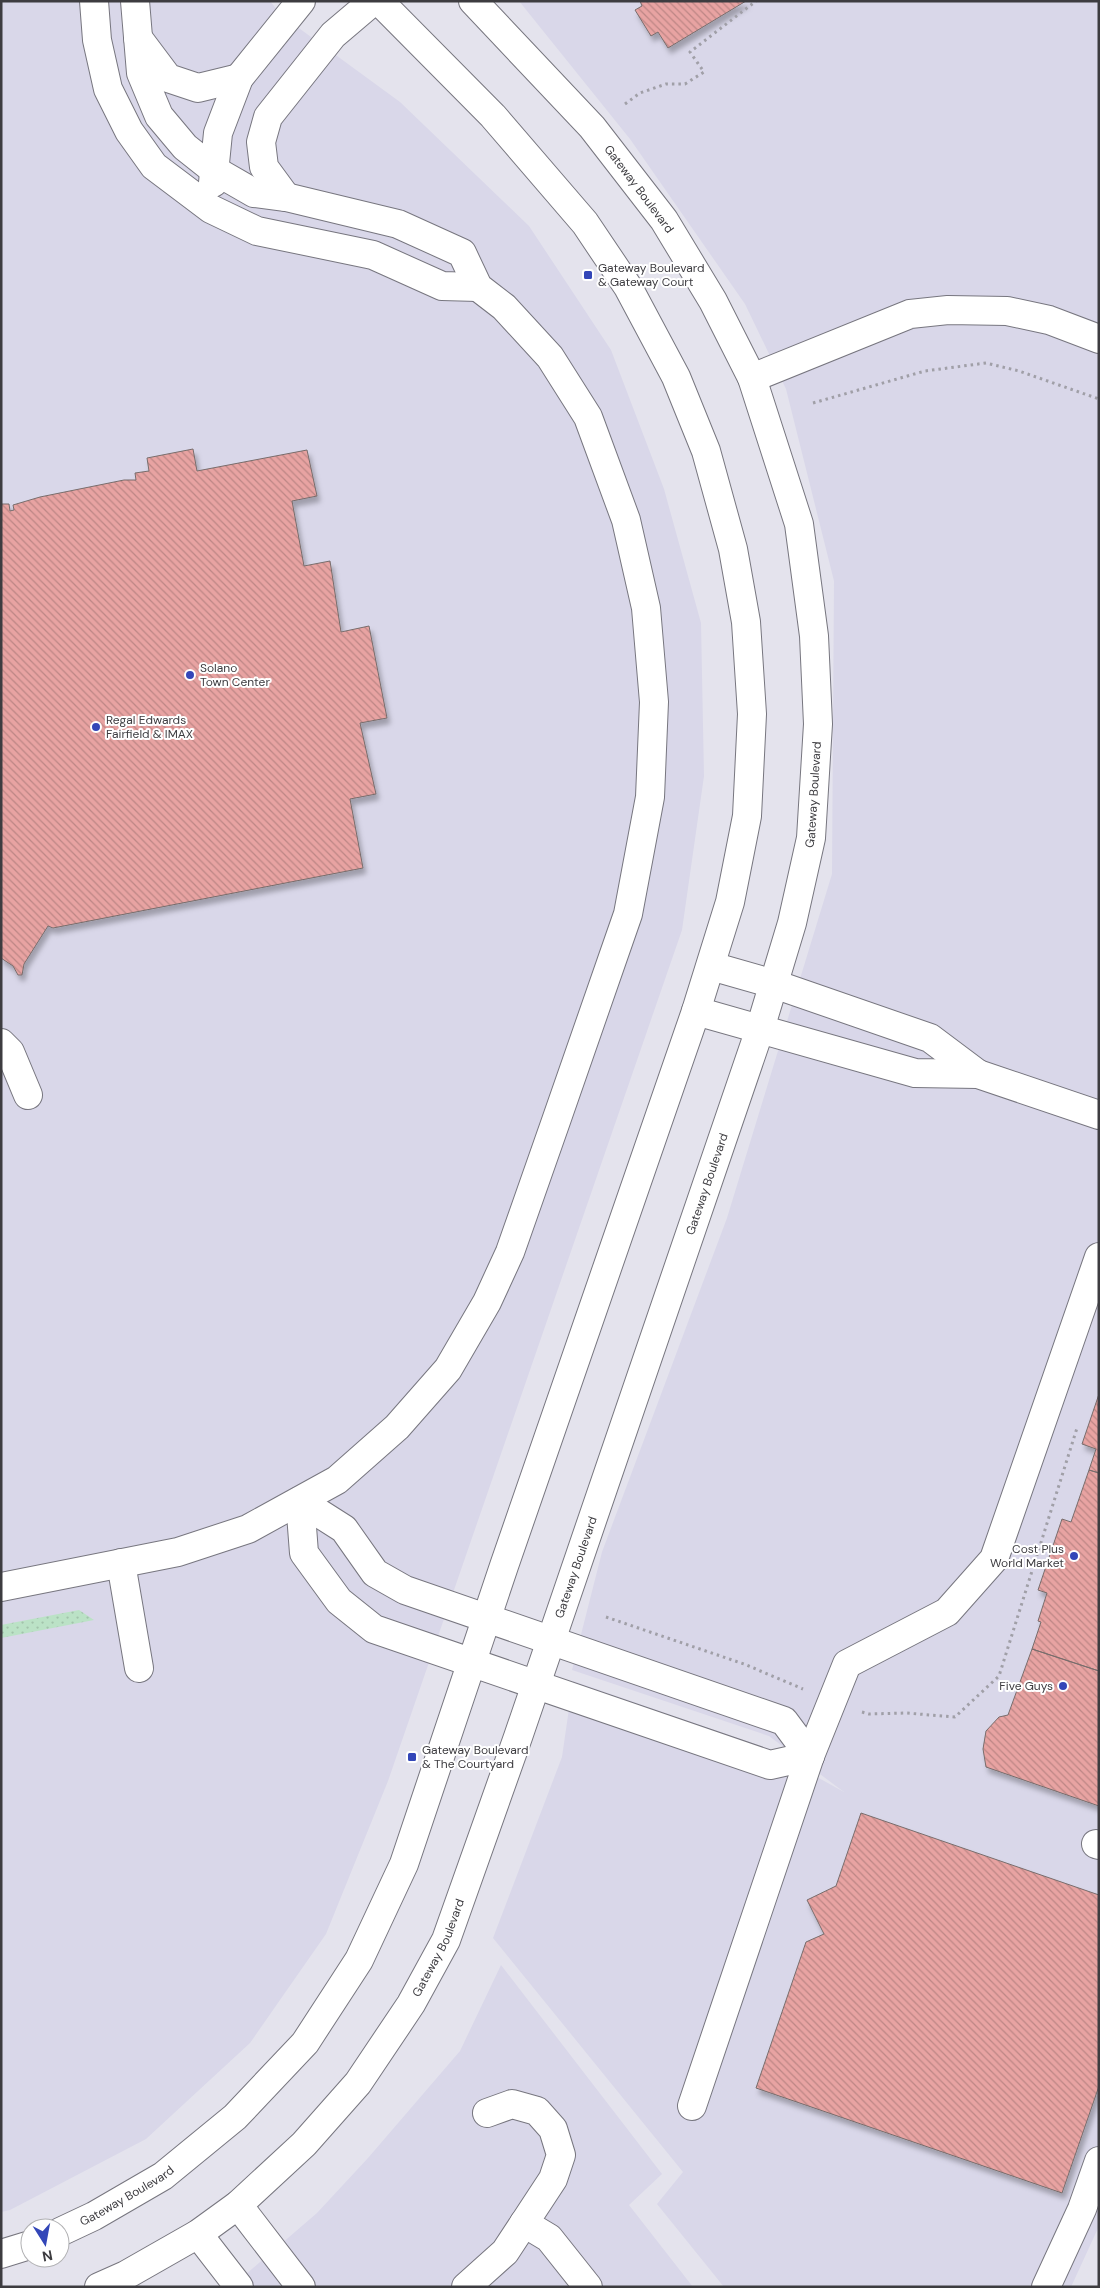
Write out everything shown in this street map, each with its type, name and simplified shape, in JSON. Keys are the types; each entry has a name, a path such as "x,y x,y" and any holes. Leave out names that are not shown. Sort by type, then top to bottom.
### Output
{"street":[{"path":"94,1 97,40 108,89 129,131 154,166 212,209 257,230 373,255 442,286 478,287"},
{"path":"1,1587 178,1552 248,1529 337,1480 397,1427 448,1369 487,1302 513,1242 628,914 650,797 654,702 646,608 626,520 588,417 550,357 504,307 478,287 462,254 398,224 286,197 254,193 214,170 185,147 159,116 141,73 136,36 135,1"},
{"path":"212,209 218,133 239,78 301,1"},
{"path":"286,197 264,167 262,142 268,117 333,35 373,1"},
{"name":"Gateway Boulevard","path":"70,2227 94,2216 163,2176 235,2117 305,2042 359,1960 404,1864 486,1618 711,966 730,902 747,816 752,714 746,622 733,549 706,451 676,377 628,288 586,223 493,116 378,1"},
{"name":"Gateway Boulevard","path":"99,2287 198,2234 238,2205 304,2144 358,2083 411,2004 446,1940 536,1685 760,1029 792,923 811,838 818,724 814,636 799,524 752,378 712,301 664,220 592,127 473,1"},
{"path":"136,36 168,78 198,88 239,78"},
{"path":"752,378 910,314 948,310 1007,311 1049,320 1099,339"},
{"path":"711,966 774,984 930,1038 978,1074"},
{"path":"696,1010 915,1073 978,1074 1099,1115"},
{"path":"1,1043 10,1052 28,1095"},
{"path":"692,2106 810,1756 847,1664 947,1612 994,1559 1099,1258"},
{"path":"300,1501 344,1529 375,1573 405,1590 784,1721 810,1756"},
{"path":"300,1501 304,1552 339,1601 374,1629 770,1765 810,1756"},
{"path":"120,1563 139,1668"},
{"path":"466,2287 505,2252 553,2179 561,2155 553,2129 537,2111 512,2104 487,2113"},
{"path":"1046,2287 1082,2209 1099,2161"},
{"path":"238,2205 301,2287"},
{"path":"524,2223 549,2238 588,2287"},
{"path":"198,2234 239,2287"},
{"path":"1,2254 20,2248"}],"path":[{"path":"625,104 640,93 666,84 685,84 704,72 690,52 756,1"},
{"path":"813,403 925,371 986,363 1019,371 1099,399"}],"shaded area":[{"name":"Solano Town Center","path":"1,1 270,1 281,15 400,102 529,226 611,350 664,489 701,623 704,776 682,930 388,1781 326,1934 250,2043 146,2139 10,2210 1,2212"},
{"path":"519,1 1099,1 1099,2226 1071,2287 724,2287 657,2204 683,2172 493,1938 562,1757 573,1681 761,1746 844,1792 769,1736 572,1670 602,1552 727,1218 832,874 834,581 786,389 745,304 630,139"},
{"path":"501,1965 662,2174 629,2205 693,2287 231,2287 317,2213 368,2158 460,2051"}],"green space":[{"path":"79,1610 94,1620 1,1638 1,1625"}],"building":[{"path":"640,1 746,1 668,48 658,32 651,36 635,10 642,6"},
{"name":"Solano Town Center","path":"193,449 197,471 307,450 317,496 292,501 304,566 330,561 341,632 369,626 387,718 360,723 376,794 350,799 363,868 53,928 48,926 24,964 22,975 18,975 13,966 1,958 1,504 9,504 10,511 14,510 13,505 40,497 124,480 136,480 135,473 149,471 147,458"},
{"path":"1099,1394 1099,1473 1089,1470 1096,1449 1082,1444"},
{"name":"Cost Plus World Market","path":"1089,1470 1099,1473 1099,1671 1032,1649 1041,1622 1038,1621 1047,1593 1038,1590 1062,1519 1071,1522"},
{"path":"1032,1649 1099,1671 1099,1806 986,1767 983,1749 986,1731 999,1717 1008,1715"},
{"path":"861,1813 1099,1895 1099,2086 1062,2193 756,2088 806,1942 824,1934 807,1900 836,1886"}],"place":[{"name":"Gateway Boulevard & Gateway Court","path":"588,275"},
{"name":"Solano Town Center","path":"190,675"},
{"name":"Regal Edwards Fairfield & IMAX","path":"96,727"},
{"name":"Cost Plus World Market","path":"1074,1556"},
{"name":"Five Guys","path":"1063,1686"},
{"name":"Gateway Boulevard & The Courtyard","path":"412,1757"}]}
